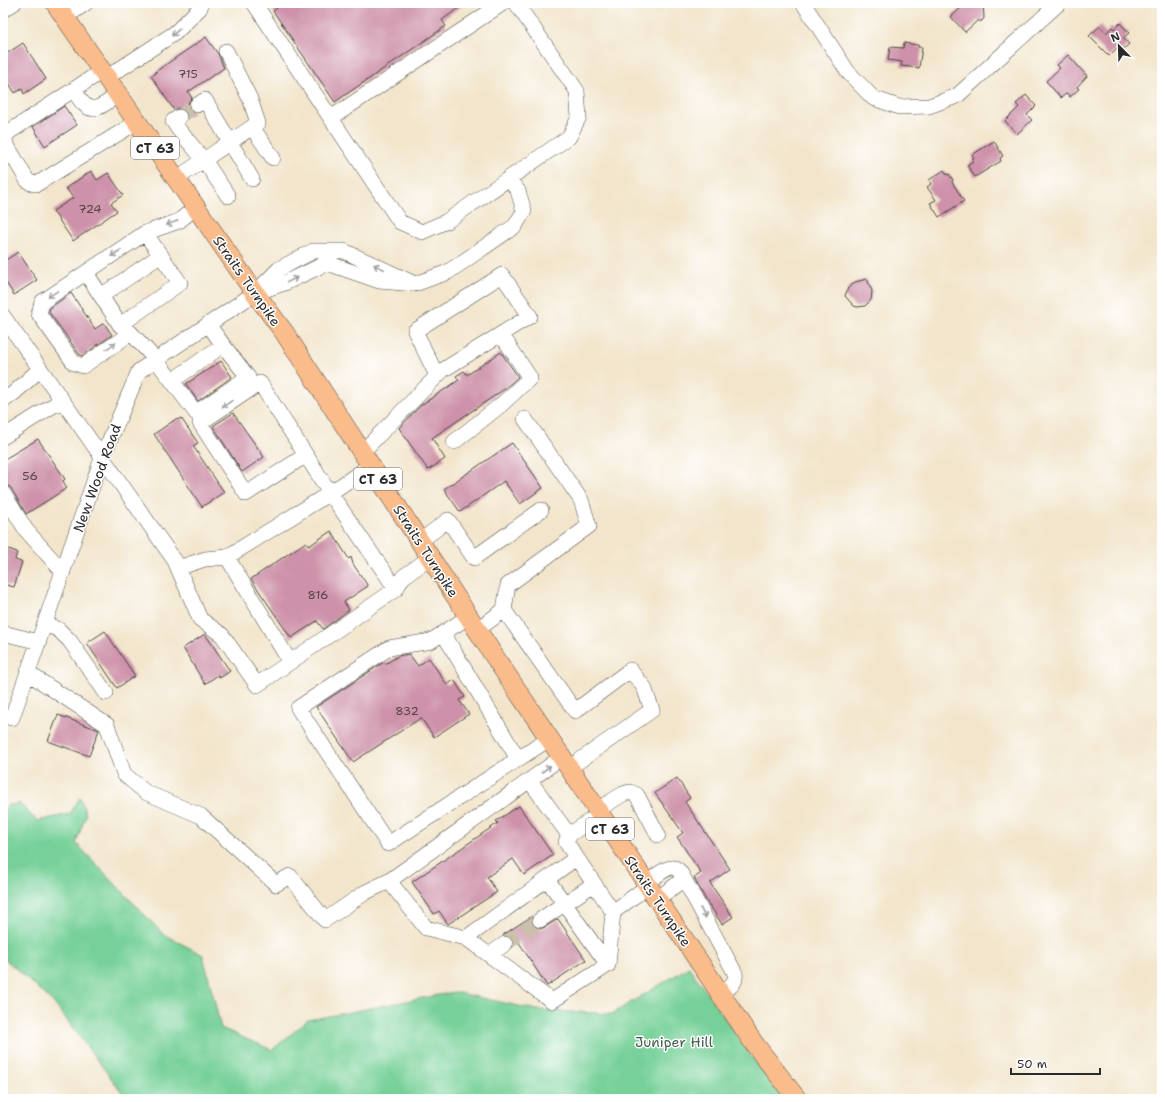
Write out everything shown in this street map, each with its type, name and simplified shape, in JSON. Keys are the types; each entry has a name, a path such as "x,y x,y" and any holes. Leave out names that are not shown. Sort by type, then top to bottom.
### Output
{"main road":[{"name":"Straits Turnpike","path":"60,10 255,293 284,332 419,542 565,763 753,1042 797,1099"}],"street":[{"path":"3,10 14,3"},
{"path":"60,10 86,3"},
{"path":"137,122 37,184 31,183 27,180 5,142 5,137 9,132 74,90 175,33 200,8 200,3"},
{"path":"254,3 400,222 422,232 447,221 569,137 579,117 577,91 516,3"},
{"path":"331,118 503,3"},
{"path":"803,3 848,72 873,98 900,107 929,106 957,96 1059,3"},
{"path":"176,179 258,123 250,99 226,51"},
{"path":"74,90 84,105 97,109 118,94"},
{"path":"201,103 230,142 252,179"},
{"path":"179,123 228,196"},
{"path":"252,127 273,158"},
{"name":"New Wood Road","path":"8,717 28,672 102,458 139,371 255,293 279,269 313,251 344,251 415,284 448,272 515,226 524,211 518,191 509,179"},
{"path":"145,234 180,283 83,366 74,363 40,314 42,302 145,234 179,220 196,207"},
{"path":"101,296 161,255"},
{"path":"86,273 126,329 156,360 196,414 248,377 208,324"},
{"path":"176,565 205,559 227,557 330,493 366,459 443,370 530,316 502,275 415,331 437,376"},
{"path":"3,316 176,565 200,619 222,635 256,685 396,588 403,577 430,558"},
{"path":"454,442 502,404 530,378 501,334"},
{"path":"172,381 223,345"},
{"path":"3,401 40,369"},
{"path":"306,455 246,494 200,423 260,383 306,455 330,493 396,588"},
{"path":"3,437 62,400"},
{"path":"28,672 106,725 124,774 145,792 201,816 276,884 290,876 325,920 366,892 389,881 530,781 565,763 652,710 644,687 630,670 576,711 504,610 508,585 589,526 581,500 525,419"},
{"path":"3,493 26,530 63,572"},
{"path":"419,542 448,520 474,558 541,510"},
{"path":"227,557 290,662"},
{"path":"504,610 473,624 437,637 389,648 298,708 388,844 549,739"},
{"path":"45,623 59,630 70,641 106,693"},
{"path":"3,633 38,642"},
{"path":"437,637 518,759"},
{"path":"530,781 569,835"},
{"path":"608,965 613,912 566,842 569,835 598,812 623,794 630,792 637,795 658,834"},
{"path":"466,938 576,858"},
{"path":"613,912 651,890 667,869 673,867 678,869 736,972 734,983 720,994"},
{"path":"548,879 608,965"},
{"path":"389,881 426,928 466,938 552,1001 608,965"},
{"path":"540,920 594,884"},
{"path":"489,955 505,944"}],"green space":[{"name":"Juniper Hill","path":"80,797 86,815 76,843 163,934 203,955 221,1028 272,1050 308,1020 454,992 537,1010 612,1014 689,967 751,1056 784,1099 127,1099 53,1002 3,957 3,811 8,805 20,804 37,821 70,814"}],"building":[{"path":"274,3 466,3 442,20 446,26 335,102 273,11 277,8"},
{"path":"966,3 983,3 984,18 982,21 977,21 965,32 951,17"},
{"path":"1120,23 1129,33 1123,38 1129,44 1120,52 1117,48 1109,56 1089,36 1100,26 1106,33 1112,27 1114,29"},
{"path":"206,37 218,54 224,68 188,92 192,98 189,101 188,106 194,113 188,117 187,112 183,109 179,108 174,110 151,76"},
{"path":"23,43 46,79 24,94 22,89 15,93 3,74 3,56"},
{"path":"904,43 922,47 919,68 901,66 902,62 888,60 890,47 903,48"},
{"path":"1068,55 1087,76 1077,87 1079,89 1070,97 1067,93 1061,98 1046,81 1060,68 1057,65"},
{"path":"1026,95 1036,106 1027,115 1032,120 1017,134 1005,121 1019,107 1016,104"},
{"path":"64,106 77,125 45,146 33,127"},
{"path":"994,141 1003,156 1000,158 1001,161 975,177 967,165 973,161 972,159 974,158 972,155"},
{"path":"944,170 953,180 952,182 964,201 939,217 930,203 936,200 927,187 931,184 929,180"},
{"path":"91,171 97,180 108,173 123,195 111,203 117,211 73,241 53,211 73,198 66,188"},
{"path":"18,252 37,280 14,295 3,278 3,262"},
{"path":"867,279 872,291 871,300 865,306 854,306 845,296 848,288 855,282"},
{"path":"71,293 95,329 104,323 112,335 82,356 49,312 50,308"},
{"path":"501,352 518,377 503,390 432,438 445,459 428,470 399,428 421,405 459,380 456,376 464,371 467,375"},
{"path":"221,361 232,377 198,401 186,384"},
{"path":"233,413 264,457 242,472 213,426"},
{"path":"181,418 198,443 193,446 224,492 202,507 154,434 176,419"},
{"path":"38,439 65,479 63,481 67,488 26,514 11,488 3,482 3,460"},
{"path":"512,443 543,488 520,504 504,481 460,512 444,489"},
{"path":"331,531 349,559 351,557 353,564 368,586 344,602 349,610 323,629 317,621 291,638 251,579 306,542 309,546"},
{"path":"3,547 17,552 15,560 22,562 14,587 3,584"},
{"path":"105,631 135,676 117,688 87,643"},
{"path":"205,634 230,671 220,678 218,675 205,684 183,648"},
{"path":"409,654 418,666 429,658 447,685 454,680 465,697 459,700 469,714 434,737 421,718 353,762 316,707 384,662 385,664 398,656"},
{"path":"58,715 99,730 89,756 48,741"},
{"path":"677,778 690,798 685,802 730,869 710,883 733,917 722,924 694,878 701,873 677,837 683,833 655,793"},
{"path":"519,806 553,855 524,875 513,859 487,877 497,892 448,924 439,911 434,914 412,882 498,823 496,821"},
{"path":"532,916 531,921 533,925 540,929 558,919 586,960 547,986 518,941 514,944 513,939 509,936 503,935"}],"tunnel":[{"path":"179,117 197,105"},
{"path":"505,944 540,920"}]}
